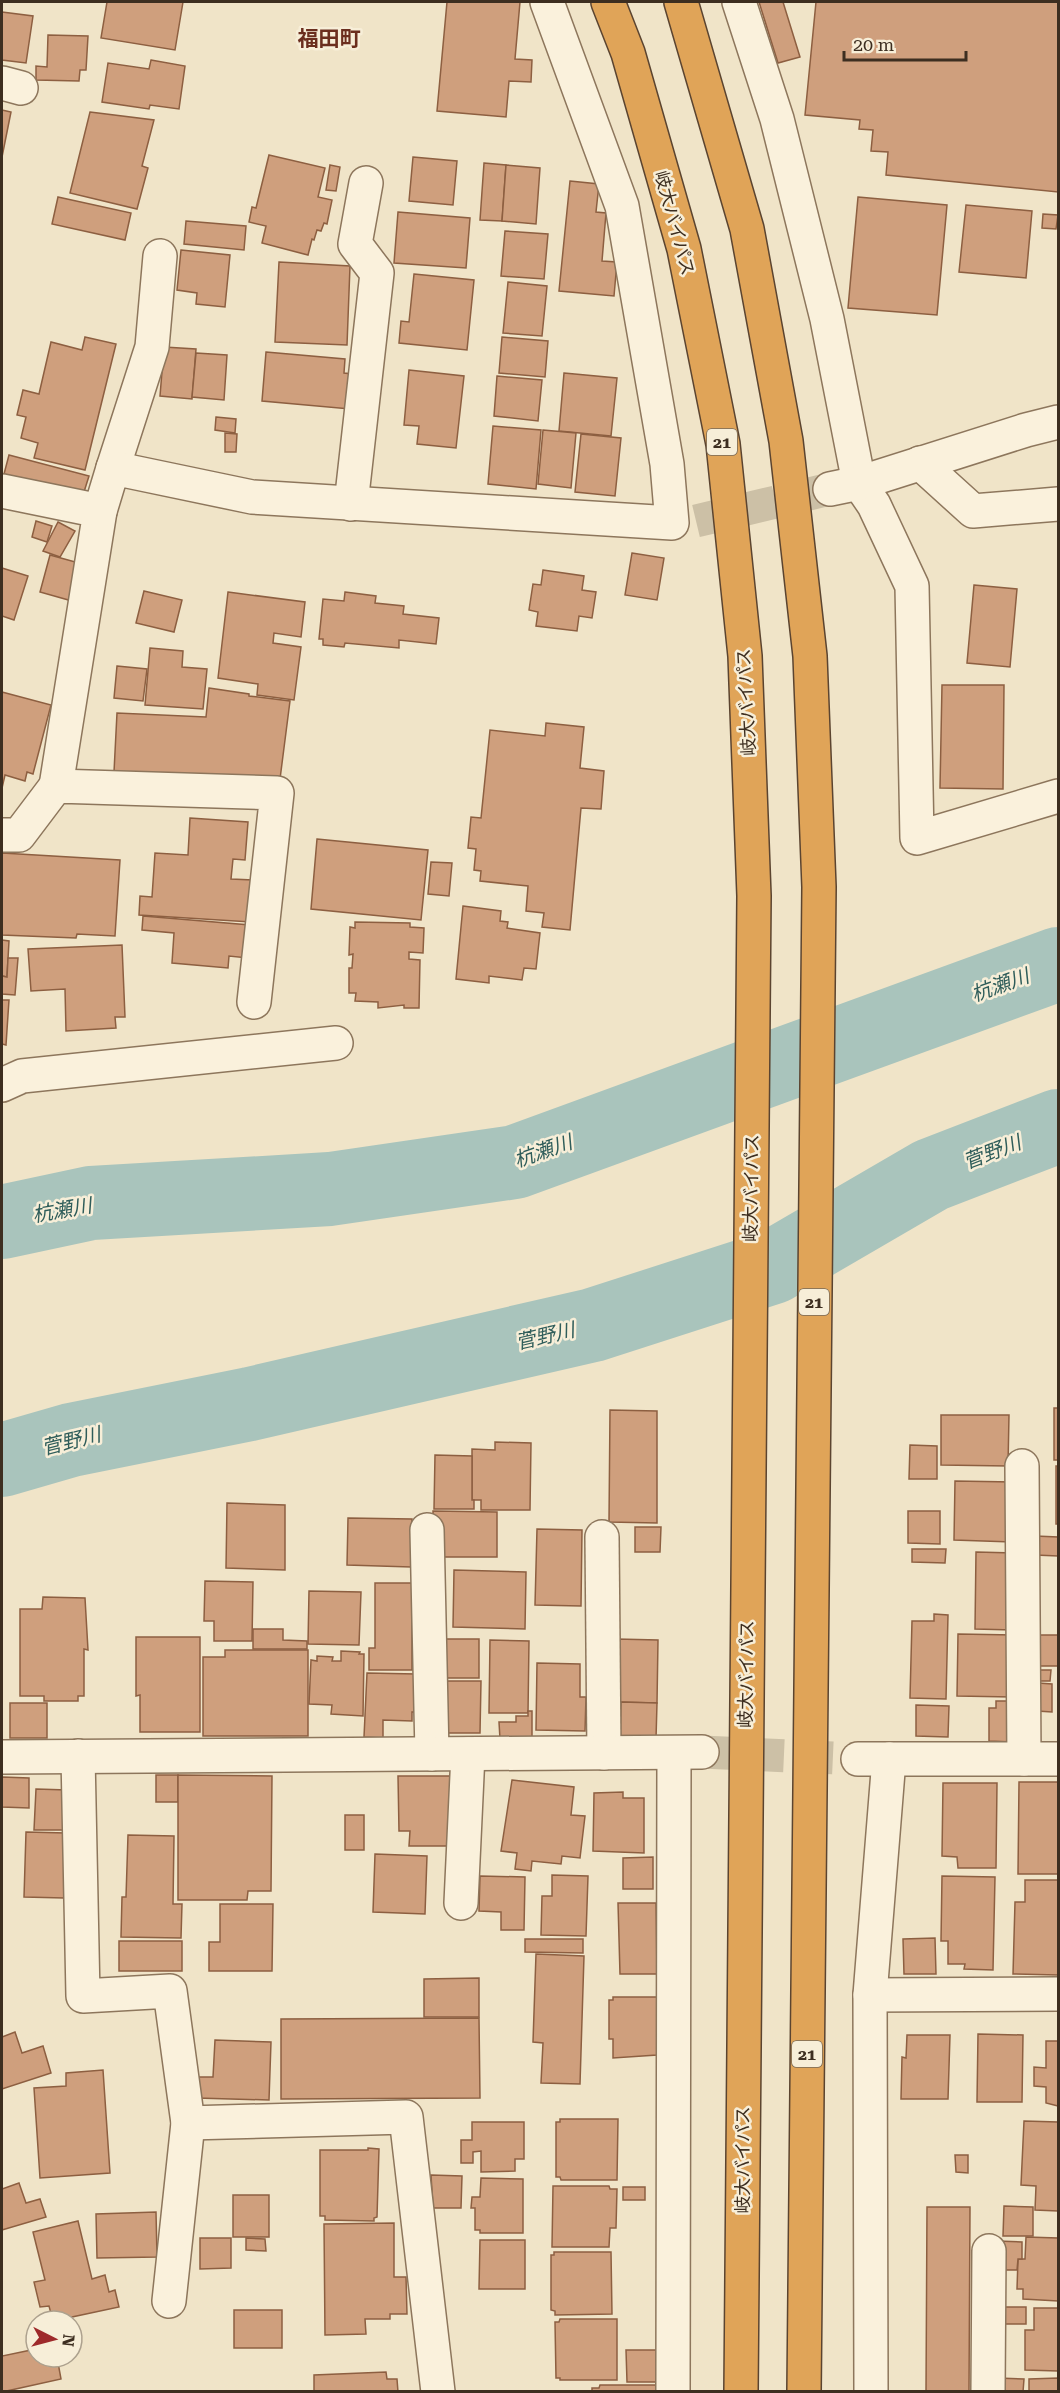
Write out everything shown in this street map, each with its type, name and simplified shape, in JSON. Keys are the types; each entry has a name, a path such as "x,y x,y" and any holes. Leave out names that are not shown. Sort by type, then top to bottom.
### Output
{"highway":[{"name":"岐大バイパス","path":"608,2 628,53 684,249 723,444 745,656 754,896 745,1718 741,2391"},
{"name":"21","path":"681,2 747,229 786,441 810,656 819,887 804,2391"}],"street":[{"path":"113,468 252,497 684,522 667,464 622,206 547,2"},
{"path":"739,2 777,119 827,319 845,486"},
{"path":"351,504 378,273 355,243 366,183"},
{"path":"2,835 19,835 56,786 100,511 152,347 160,256"},
{"path":"845,486 1059,422"},
{"path":"920,463 973,511 1059,504"},
{"path":"845,486 874,505 912,586 917,838 1059,796"},
{"path":"2,491 100,511"},
{"path":"56,786 277,793 254,1002"},
{"path":"2,1086 22,1076 336,1043"},
{"path":"1022,1466 1024,1759"},
{"path":"427,1530 432,1754"},
{"path":"602,1537 604,1753"},
{"path":"2,1757 688,1752 673,2391"},
{"path":"461,1903 468,1754"},
{"path":"78,1756 83,1996 170,1991 188,2123 169,2301"},
{"path":"871,2391 870,1995 874,1759 1059,1759"},
{"path":"870,1995 1059,1994"},
{"path":"188,2123 406,2117 438,2391"},
{"path":"988,2391 989,2251"}],"building":[{"path":"107,2 183,2 175,50 101,38"},
{"path":"447,2 520,2 515,59 532,60 531,82 509,81 506,117 437,111"},
{"path":"759,2 783,2 800,57 778,63"},
{"path":"816,2 1058,2 1058,192 886,175 888,152 871,151 873,130 859,129 860,120 805,115"},
{"path":"2,12 33,16 26,63 2,60"},
{"path":"48,35 88,36 86,70 80,70 79,81 36,80 36,66 47,67"},
{"path":"151,60 185,66 179,109 150,105 149,109 102,102 108,63 149,69"},
{"path":"2,110 11,112 2,157"},
{"path":"90,112 154,120 142,166 148,168 137,209 70,193"},
{"path":"269,155 325,168 318,197 332,200 327,224 324,223 321,231 317,230 308,255 262,243 266,226 249,222 252,207 256,208"},
{"path":"413,157 457,161 453,205 409,201"},
{"path":"484,163 506,165 502,221 480,220"},
{"path":"330,165 340,167 336,191 326,190"},
{"path":"506,165 540,168 536,224 502,221"},
{"path":"570,181 599,184 596,212 606,213 602,261 617,262 614,296 559,291"},
{"path":"58,197 131,213 125,240 52,224"},
{"path":"858,197 947,205 937,315 848,308"},
{"path":"966,205 1032,211 1026,278 959,272"},
{"path":"398,212 470,218 466,268 394,263"},
{"path":"1043,214 1058,215 1056,229 1042,228"},
{"path":"186,221 246,226 244,250 184,244"},
{"path":"505,231 548,234 544,279 501,276"},
{"path":"181,250 230,255 225,307 196,304 197,293 177,290"},
{"path":"279,262 350,266 347,345 275,342"},
{"path":"414,274 474,280 467,350 399,343 401,321 409,322"},
{"path":"508,282 547,286 542,336 503,333"},
{"path":"85,337 116,344 85,470 34,458 38,443 21,438 26,417 17,415 23,390 39,394 51,342 82,350"},
{"path":"502,337 548,341 545,377 499,373"},
{"path":"164,347 196,349 192,399 160,396"},
{"path":"266,352 345,359 344,373 353,374 350,409 262,401"},
{"path":"196,353 227,355 224,400 192,397"},
{"path":"409,370 464,376 456,448 417,444 419,426 404,425"},
{"path":"564,373 617,378 611,436 559,431"},
{"path":"497,376 542,380 538,421 494,416"},
{"path":"216,417 236,419 235,433 215,430"},
{"path":"493,426 541,430 536,489 488,484"},
{"path":"543,430 576,433 571,488 538,484"},
{"path":"225,433 237,434 236,452 225,452"},
{"path":"581,434 621,438 615,496 575,492"},
{"path":"9,455 89,476 83,495 4,474"},
{"path":"36,521 52,526 47,542 32,537"},
{"path":"58,522 75,531 60,557 43,551"},
{"path":"632,553 664,558 657,600 625,595"},
{"path":"50,555 79,563 72,601 40,592"},
{"path":"2,568 28,576 14,620 2,616"},
{"path":"543,570 584,576 582,590 596,592 592,618 579,616 577,631 536,626 538,612 529,610 533,584 541,585"},
{"path":"974,585 1017,589 1010,667 967,663"},
{"path":"144,591 182,600 174,632 136,623"},
{"path":"228,592 305,602 301,637 274,633 273,643 301,647 294,700 257,695 258,684 218,678"},
{"path":"345,592 376,596 375,603 404,606 403,614 439,618 436,644 399,640 399,648 345,643 344,647 323,645 323,639 319,639 323,599 344,601"},
{"path":"150,648 183,651 182,667 207,669 203,709 145,705"},
{"path":"117,666 147,669 143,701 114,698"},
{"path":"942,685 1004,685 1003,789 940,788"},
{"path":"209,688 290,701 280,779 114,772 117,713 206,717"},
{"path":"2,692 51,705 33,774 27,772 25,781 5,775 2,788"},
{"path":"546,723 584,727 580,768 604,771 601,809 581,808 570,930 542,927 544,913 526,911 528,886 480,881 481,871 474,870 476,849 468,848 471,817 481,818 490,730 545,736"},
{"path":"190,818 248,822 245,860 233,859 231,879 253,880 251,922 139,915 140,896 152,897 155,853 188,855"},
{"path":"317,839 428,850 421,920 311,909"},
{"path":"2,853 120,860 115,936 77,934 76,938 2,935"},
{"path":"431,862 452,863 449,896 428,894"},
{"path":"463,906 501,911 500,921 508,922 507,928 540,933 536,969 524,968 522,980 489,976 489,983 456,979"},
{"path":"143,916 250,925 248,958 229,956 228,968 172,963 174,933 142,930"},
{"path":"355,922 410,923 410,927 424,928 423,953 409,952 409,959 420,960 419,1008 404,1008 404,1005 378,1008 378,1002 355,1001 356,993 349,993 349,968 352,968 353,954 349,955 350,927 355,928"},
{"path":"2,940 9,941 7,977 2,976"},
{"path":"122,945 125,1017 115,1017 116,1028 66,1031 65,989 31,991 28,949"},
{"path":"8,958 18,958 15,995 2,994 2,976 7,977"},
{"path":"2,1000 9,1000 6,1045 2,1044"},
{"path":"1054,1408 1058,1408 1058,1460 1054,1460"},
{"path":"610,1410 657,1411 657,1523 609,1522"},
{"path":"941,1415 1009,1415 1008,1466 941,1465"},
{"path":"495,1442 531,1443 530,1510 481,1510 481,1500 472,1500 472,1449 495,1450"},
{"path":"910,1445 937,1446 937,1479 909,1479"},
{"path":"435,1455 472,1456 474,1509 434,1509"},
{"path":"1056,1466 1058,1466 1058,1524 1056,1524"},
{"path":"955,1481 1013,1482 1012,1542 954,1540"},
{"path":"227,1503 285,1505 285,1570 226,1568"},
{"path":"433,1511 497,1512 497,1557 433,1557"},
{"path":"908,1511 940,1511 940,1544 908,1543"},
{"path":"348,1518 412,1519 411,1567 347,1565"},
{"path":"635,1527 661,1527 660,1552 635,1552"},
{"path":"537,1529 582,1530 581,1606 535,1605"},
{"path":"1035,1536 1058,1537 1058,1556 1035,1555"},
{"path":"912,1549 946,1549 945,1563 912,1562"},
{"path":"976,1552 1014,1553 1013,1630 975,1629"},
{"path":"454,1570 526,1572 525,1629 453,1627"},
{"path":"205,1581 253,1582 252,1641 214,1641 214,1621 204,1621"},
{"path":"375,1583 412,1583 412,1670 369,1670 369,1648 375,1648"},
{"path":"309,1591 361,1592 359,1645 308,1644"},
{"path":"43,1597 85,1598 88,1650 84,1649 84,1696 78,1696 78,1701 44,1701 44,1696 20,1696 20,1609 42,1609"},
{"path":"934,1614 948,1615 946,1699 910,1698 912,1621 934,1621"},
{"path":"253,1629 283,1629 283,1640 307,1641 307,1649 253,1649"},
{"path":"958,1634 1014,1635 1012,1697 957,1696"},
{"path":"1037,1635 1058,1635 1058,1666 1037,1666"},
{"path":"136,1637 200,1637 200,1732 140,1732 140,1695 136,1696"},
{"path":"439,1639 479,1639 479,1678 439,1678"},
{"path":"616,1639 658,1640 657,1703 615,1702"},
{"path":"490,1640 529,1641 528,1713 489,1713"},
{"path":"225,1650 308,1650 308,1736 203,1736 203,1657 225,1657"},
{"path":"341,1651 364,1654 363,1716 331,1714 332,1705 309,1704 311,1660 317,1661 317,1656 333,1657 332,1661 341,1661"},
{"path":"537,1663 580,1664 580,1697 586,1697 585,1731 536,1730"},
{"path":"1037,1670 1051,1670 1050,1681 1037,1681"},
{"path":"367,1673 416,1674 417,1712 412,1712 412,1721 383,1720 383,1738 364,1737"},
{"path":"444,1681 481,1681 480,1733 443,1733"},
{"path":"1038,1683 1052,1684 1052,1712 1037,1711"},
{"path":"996,1701 1014,1701 1013,1742 989,1741 989,1708 996,1708"},
{"path":"621,1702 657,1703 656,1739 620,1739"},
{"path":"10,1703 47,1703 47,1738 10,1738"},
{"path":"916,1705 949,1706 948,1737 916,1736"},
{"path":"528,1711 532,1711 532,1739 500,1739 499,1722 516,1722 516,1716 528,1716"},
{"path":"156,1775 178,1775 178,1802 156,1802"},
{"path":"178,1775 272,1776 271,1891 248,1891 247,1900 178,1900"},
{"path":"398,1776 452,1776 457,1846 409,1846 410,1831 399,1831"},
{"path":"2,1777 29,1778 29,1808 2,1807"},
{"path":"512,1780 574,1787 571,1815 585,1816 580,1858 562,1856 561,1864 532,1861 531,1871 515,1869 517,1853 501,1851"},
{"path":"1019,1782 1058,1782 1058,1874 1018,1874"},
{"path":"943,1783 997,1783 996,1868 958,1868 957,1857 942,1856"},
{"path":"36,1789 67,1790 65,1830 34,1830"},
{"path":"623,1792 623,1798 644,1798 644,1853 593,1851 594,1793"},
{"path":"345,1815 364,1815 364,1850 345,1850"},
{"path":"26,1832 66,1833 64,1898 24,1897"},
{"path":"128,1835 174,1836 173,1904 182,1904 181,1938 121,1937 122,1897 126,1897"},
{"path":"375,1854 427,1856 425,1914 373,1912"},
{"path":"653,1857 653,1889 623,1889 623,1858"},
{"path":"552,1875 588,1876 586,1936 541,1935 542,1896 552,1896"},
{"path":"480,1876 525,1877 524,1930 501,1930 501,1912 479,1911"},
{"path":"942,1876 995,1877 993,1970 964,1969 965,1964 948,1964 948,1941 941,1941"},
{"path":"1025,1880 1058,1880 1058,1975 1013,1974 1015,1902 1025,1902"},
{"path":"618,1903 656,1903 657,1974 620,1974"},
{"path":"220,1904 273,1904 272,1971 209,1971 209,1942 220,1942"},
{"path":"935,1938 936,1974 904,1974 903,1939"},
{"path":"525,1939 583,1939 583,1953 525,1952"},
{"path":"119,1941 182,1941 182,1971 119,1971"},
{"path":"536,1954 584,1956 580,2084 541,2083 543,2043 533,2042"},
{"path":"479,1978 479,2017 424,2017 424,1979"},
{"path":"613,1997 657,1997 657,2055 613,2058 613,2039 609,2039 609,2000 613,2000"},
{"path":"479,2018 480,2098 281,2099 281,2019"},
{"path":"15,2032 22,2053 43,2046 51,2073 2,2089 2,2037"},
{"path":"978,2034 1023,2035 1022,2102 977,2102"},
{"path":"907,2035 950,2035 948,2099 901,2099 902,2057 906,2058"},
{"path":"215,2040 271,2042 269,2100 197,2098 198,2077 213,2077"},
{"path":"1046,2041 1058,2041 1058,2106 1046,2103 1046,2087 1034,2086 1034,2067 1046,2068"},
{"path":"103,2070 110,2173 40,2178 34,2088 66,2086 66,2073"},
{"path":"560,2119 618,2119 617,2180 561,2180 560,2177 556,2177 556,2122 560,2122"},
{"path":"1024,2121 1058,2122 1058,2211 1035,2210 1036,2186 1021,2185"},
{"path":"472,2122 524,2122 524,2159 515,2159 515,2171 481,2172 481,2151 473,2152 473,2163 461,2163 461,2140 472,2140"},
{"path":"368,2148 379,2149 377,2217 374,2221 325,2220 325,2216 320,2216 320,2150 368,2150"},
{"path":"955,2155 968,2155 968,2173 956,2172"},
{"path":"431,2175 462,2176 461,2208 433,2208"},
{"path":"481,2178 523,2179 523,2233 480,2233 480,2230 475,2230 475,2208 471,2208 472,2197 480,2197"},
{"path":"19,2183 26,2203 40,2199 46,2217 2,2230 2,2189"},
{"path":"553,2186 609,2186 610,2189 617,2189 616,2228 610,2228 609,2247 552,2247"},
{"path":"623,2187 645,2187 645,2200 623,2200"},
{"path":"233,2195 269,2195 269,2237 233,2237"},
{"path":"1004,2206 1033,2207 1033,2236 1003,2236"},
{"path":"927,2207 970,2207 969,2392 926,2392"},
{"path":"156,2212 157,2257 97,2258 96,2214"},
{"path":"78,2221 92,2279 105,2275 109,2292 115,2290 119,2307 84,2314 84,2309 40,2307 34,2282 45,2280 33,2232"},
{"path":"394,2223 394,2277 406,2277 407,2314 390,2314 390,2319 365,2319 366,2334 325,2335 324,2224"},
{"path":"1026,2237 1058,2238 1058,2301 1023,2299 1023,2289 1017,2289 1018,2259 1025,2259"},
{"path":"200,2238 231,2238 231,2268 200,2269"},
{"path":"246,2238 265,2239 266,2251 246,2250"},
{"path":"480,2240 525,2240 525,2289 479,2289"},
{"path":"997,2241 1022,2242 1022,2259 1018,2259 1017,2270 997,2270"},
{"path":"554,2252 611,2252 612,2314 555,2315 555,2311 551,2310 551,2255 554,2255"},
{"path":"997,2307 1026,2307 1026,2324 997,2324"},
{"path":"1034,2308 1058,2308 1058,2371 1025,2370 1025,2330 1034,2330"},
{"path":"234,2310 282,2310 282,2348 234,2348"},
{"path":"560,2319 617,2319 617,2380 560,2380 556,2378 555,2322 559,2322"},
{"path":"626,2350 657,2350 657,2382 627,2382"},
{"path":"24,2351 24,2369 59,2369 61,2379 2,2392 2,2356"},
{"path":"386,2372 387,2379 397,2379 398,2392 314,2392 314,2375"},
{"path":"997,2378 1024,2379 1023,2392 996,2392"},
{"path":"1058,2378 1058,2392 1029,2392 1029,2379"},
{"path":"600,2385 656,2385 656,2392 592,2392 592,2388 599,2388"}],"waterway":[{"name":"杭瀬川","path":"2,1222 91,1203 330,1189 515,1162 1058,964"},
{"name":"菅野川","path":"2,1460 71,1440 250,1404 593,1325 773,1267 931,1175 1058,1126"}],"tunnel":[{"path":"696,521 830,489"},
{"path":"702,1752 858,1759"}],"district":[{"name":"福田町","path":"329,39"}]}
